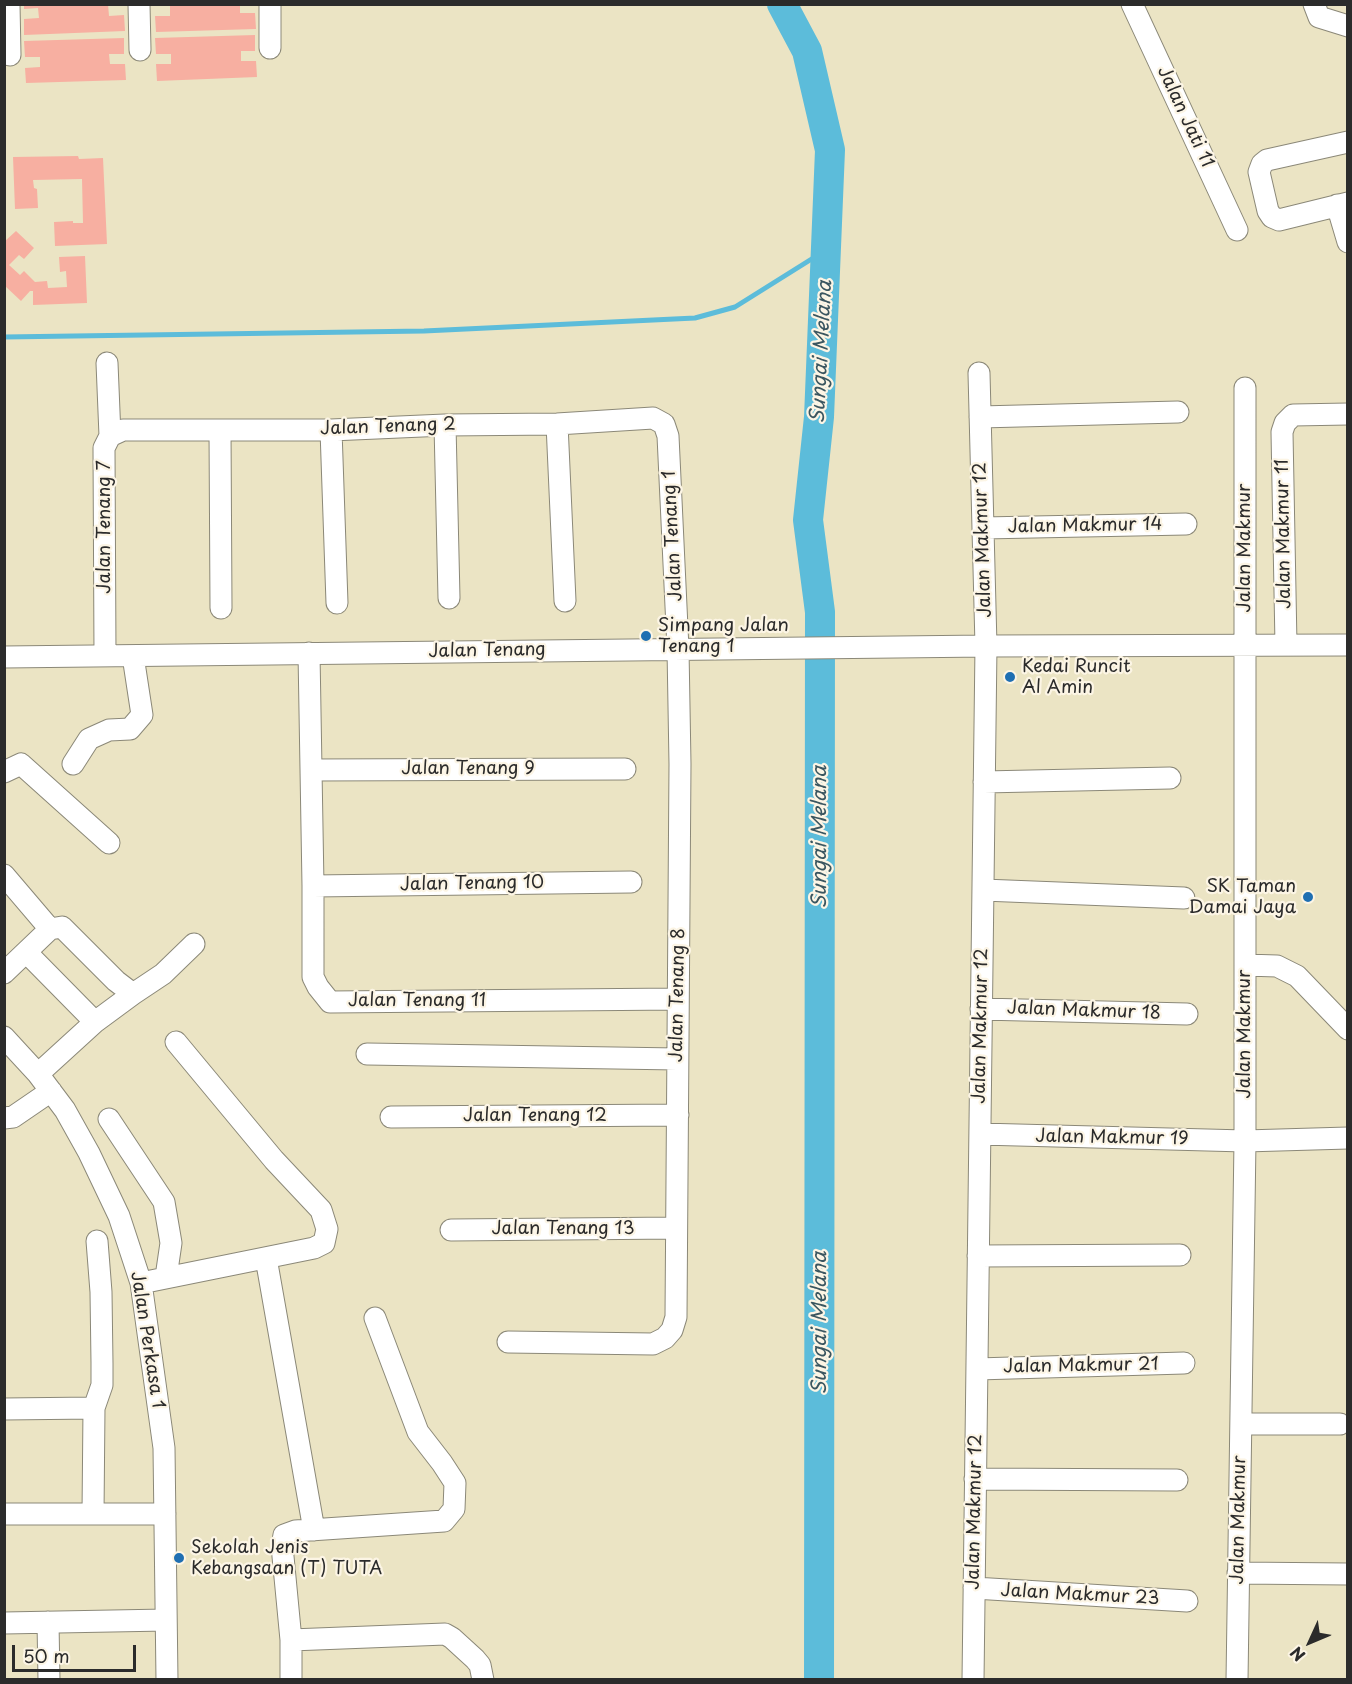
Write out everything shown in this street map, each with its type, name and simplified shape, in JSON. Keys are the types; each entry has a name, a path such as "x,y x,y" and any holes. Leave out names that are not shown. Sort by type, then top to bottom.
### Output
{"street":[{"path":"9,4 10,55"},
{"path":"139,4 140,50"},
{"path":"270,4 270,48"},
{"path":"1314,4 1319,16 1347,26"},
{"name":"Jalan Jati 11","path":"1137,6 1237,230"},
{"path":"1347,142 1267,160 1262,164 1259,172 1268,211 1272,217 1279,220 1342,204 1347,242"},
{"name":"Jalan Tenang 7","path":"105,656 104,448 110,436 107,363"},
{"name":"Jalan Makmur 12","path":"973,1680 984,782 978,646 983,528 979,373"},
{"name":"Jalan Makmur","path":"1237,1680 1245,1141 1245,388"},
{"path":"980,417 1178,412"},
{"name":"Jalan Makmur 11","path":"1286,645 1282,432 1285,423 1293,415 1347,414"},
{"name":"Jalan Tenang 2","path":"110,436 123,430 331,430 445,425 557,424 653,418 664,424"},
{"path":"557,424 566,601"},
{"name":"Jalan Tenang 1","path":"664,424 668,436 688,649"},
{"path":"445,425 449,598"},
{"path":"220,430 220,608"},
{"path":"331,430 337,603"},
{"name":"Jalan Makmur 14","path":"983,528 1186,524"},
{"name":"Jalan Tenang","path":"4,657 978,646 1347,645"},
{"name":"Jalan Tenang 8","path":"508,1342 653,1344 665,1338 672,1330 676,1317 680,867 688,649"},
{"name":"Jalan Tenang 11","path":"309,654 313,977 330,1002 678,999"},
{"path":"73,764 89,739 109,730 130,729 142,715 133,656"},
{"path":"4,772 21,764 109,843"},
{"name":"Jalan Tenang 9","path":"311,770 625,769"},
{"path":"984,782 1170,778"},
{"path":"4,875 50,929"},
{"name":"Jalan Tenang 10","path":"313,886 631,882"},
{"path":"983,890 1184,898"},
{"path":"4,973 50,929 62,927 116,981 133,994"},
{"path":"4,1118 13,1117 95,1022 163,974 194,944"},
{"path":"27,953 95,1022"},
{"path":"1245,965 1277,966 1297,976 1347,1029"},
{"name":"Jalan Makmur 18","path":"981,1009 1187,1014"},
{"name":"Jalan Perkasa 1","path":"4,1036 65,1110 90,1153 119,1216 141,1283 164,1448 166,1680"},
{"path":"141,1283 314,1248 324,1243 327,1229 321,1210 274,1160 176,1042"},
{"path":"367,1054 677,1059"},
{"name":"Jalan Tenang 12","path":"391,1117 678,1115"},
{"path":"109,1119 164,1202 171,1243 166,1277"},
{"name":"Jalan Makmur 19","path":"980,1134 1245,1141 1347,1138"},
{"name":"Jalan Tenang 13","path":"451,1230 676,1228"},
{"path":"93,1514 94,1408 102,1385 101,1292 97,1241"},
{"path":"978,1256 1180,1255"},
{"path":"266,1258 314,1530"},
{"path":"291,1680 291,1640 282,1546 284,1536 295,1531 444,1521 454,1509 455,1483 418,1432 375,1318"},
{"name":"Jalan Makmur 21","path":"977,1369 1184,1363"},
{"path":"4,1409 94,1408"},
{"path":"1241,1424 1340,1424"},
{"path":"975,1479 1177,1480"},
{"path":"4,1514 165,1514"},
{"path":"1238,1573 1347,1574"},
{"name":"Jalan Makmur 23","path":"974,1588 1187,1601"},
{"path":"4,1623 166,1620"},
{"path":"48,1622 49,1680"},
{"path":"291,1640 445,1634 480,1665 483,1680"}],"building":[{"path":"24,4 108,4 109,16 124,15 125,31 24,35 24,19 39,18 38,8 24,9"},
{"path":"170,4 240,4 240,13 255,13 256,29 156,32 155,16 170,16"},
{"path":"255,35 255,51 241,51 241,61 256,61 257,77 157,81 156,64 171,64 171,54 156,54 155,38"},
{"path":"124,38 124,54 109,54 110,64 125,64 126,80 26,83 25,68 40,67 40,57 25,57 24,41"},
{"path":"78,156 79,159 103,158 107,244 55,246 54,222 83,223 82,179 33,180 34,188 37,189 38,208 15,209 13,157"},
{"path":"16,231 34,248 24,259 19,255 9,265 20,275 24,271 35,282 47,281 48,288 67,287 66,271 60,272 59,257 85,256 87,303 33,305 33,291 30,291 21,301 4,285 4,242"}],"waterway":[{"name":"Sungai Melana","path":"782,4 807,51 830,150 819,417 808,520 820,612 819,1680"},
{"path":"4,337 424,331 695,318 735,307 826,250"}],"place":[{"name":"Simpang Jalan Tenang 1","path":"646,636"},
{"name":"Kedai Runcit Al Amin","path":"1010,677"},
{"name":"SK Taman Damai Jaya","path":"1308,897"},
{"name":"Sekolah Jenis Kebangsaan (T) TUTA","path":"179,1558"}]}
